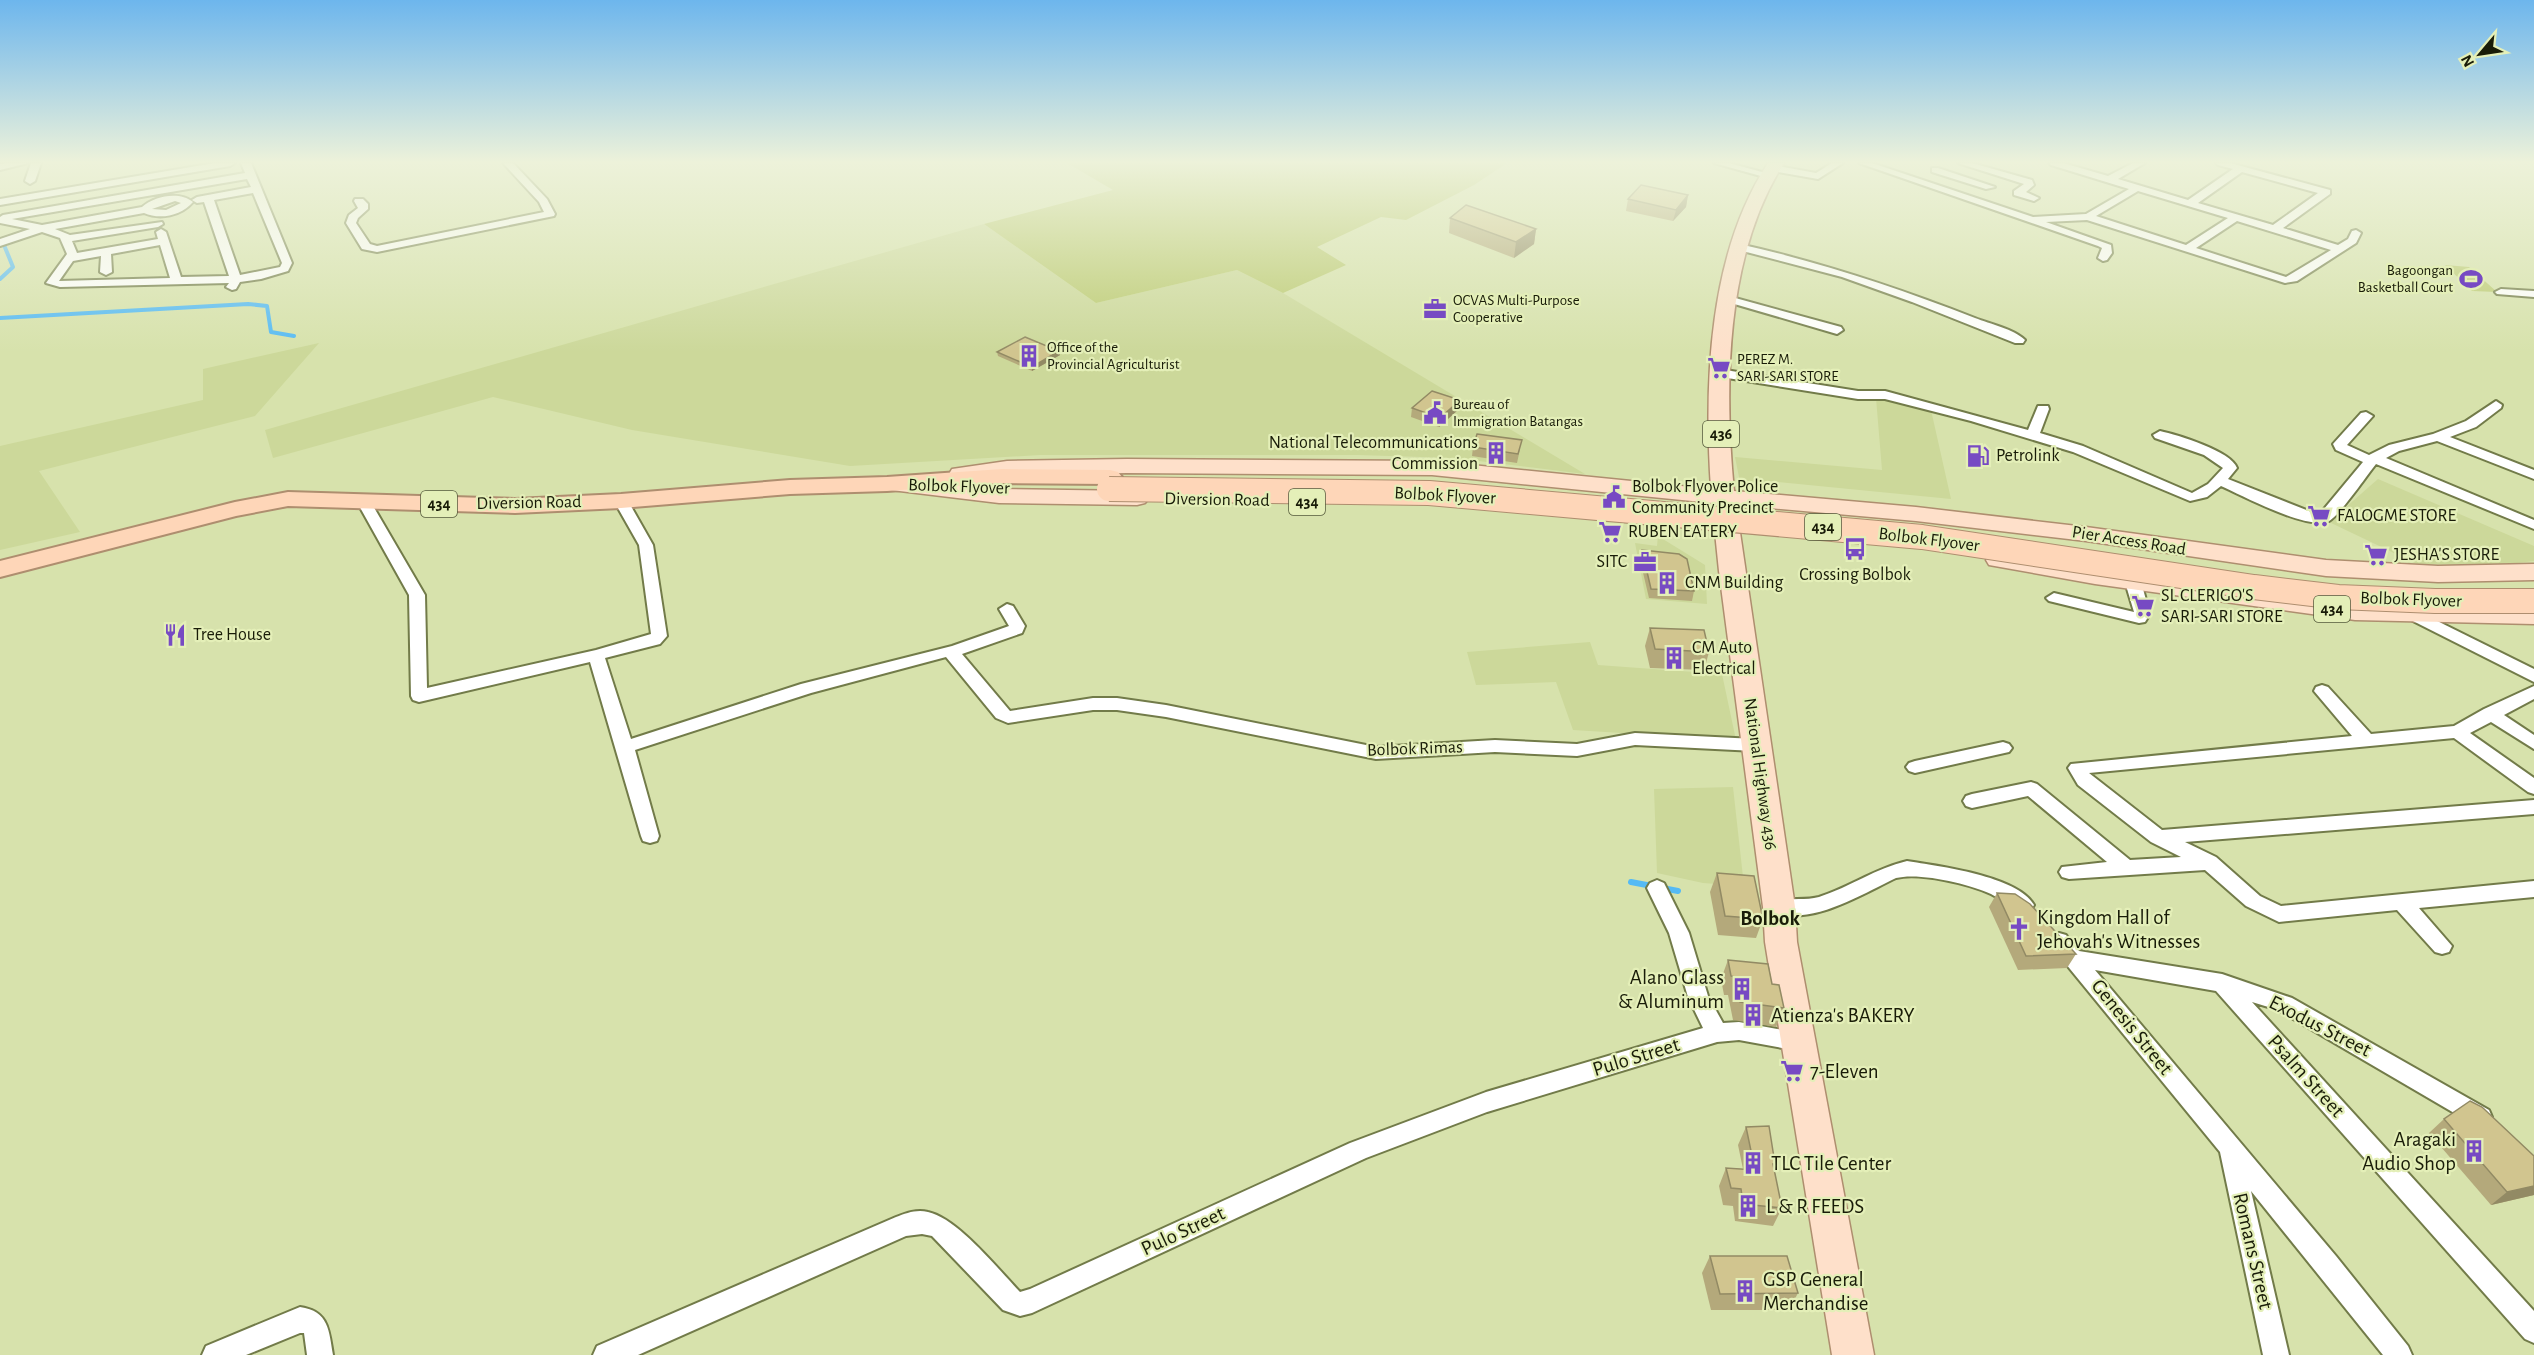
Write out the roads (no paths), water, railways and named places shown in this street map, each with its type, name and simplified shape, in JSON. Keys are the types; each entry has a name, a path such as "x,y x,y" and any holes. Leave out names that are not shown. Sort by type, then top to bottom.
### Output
{"highway":[{"name":"Bolbok Flyover","path":"887,484 996,489 1110,483 1430,482 1920,525 2326,581 2416,587 2534,586"},
{"name":"Bolbok Flyover","path":"1110,483 1429,494 1922,537 2254,587 2338,597 2435,601 2534,601"},
{"name":"Diversion Road","path":"0,570 262,503 302,499 515,506 621,501 790,487 887,484"}],"main road":[{"name":"National Highway 436","path":"1745,226 1728,299 1719,373 1726,530 1779,907 1781,942 1853,1355"},
{"name":"Diversion Road","path":"887,484 1007,468 1127,466 1432,468 1724,496"},
{"name":"Diversion Road","path":"887,484 999,495 1403,504 1624,517 1726,530"},
{"name":"Pier Access Road","path":"1724,496 1916,514 2052,530 2326,568 2438,574 2534,572"},
{"name":"434","path":"1726,530 1941,550 2133,582 2304,606 2413,614 2534,616"}],"street":[{"path":"34,226 60,233 68,239 72,254 52,283 242,279 275,273 288,266 272,226"},
{"path":"0,243 52,226"},
{"path":"68,239 125,226"},
{"path":"160,226 176,280"},
{"path":"220,226 242,279"},
{"path":"353,226 366,247 377,249 490,226"},
{"path":"2052,226 2107,247 2107,253 2103,258"},
{"path":"2117,226 2290,280 2352,240 2356,234"},
{"path":"2187,249 2223,226"},
{"path":"2266,226 2337,248"},
{"path":"2275,229 2279,226"},
{"path":"69,258 163,241"},
{"path":"1739,247 1781,256 1860,279 2019,340"},
{"path":"106,251 106,272"},
{"path":"2501,292 2534,294"},
{"path":"1728,299 1838,330"},
{"path":"1719,373 1858,395 1881,394 2033,435 2094,455 2190,497 2200,496 2220,481 2230,468 2225,460 2160,435"},
{"path":"2220,481 2307,517 2319,519 2326,517 2372,460 2394,448 2438,436 2471,423 2496,405"},
{"path":"2033,435 2043,409"},
{"path":"2366,416 2340,446 2534,525"},
{"path":"2438,436 2534,475"},
{"path":"364,502 417,595 419,696 654,640 658,636 646,545 621,501"},
{"path":"2054,598 2139,618 2142,614 2133,582"},
{"path":"625,747 807,688 946,651 952,652 1016,629 1017,626 1007,609"},
{"path":"2413,614 2534,676"},
{"name":"Bolbok Rimas","path":"952,652 1002,714 1008,717 1093,705 1117,704 1176,713 1376,753 1495,746 1577,750 1635,739 1755,745"},
{"path":"596,655 651,836"},
{"path":"2322,691 2367,741"},
{"path":"2533,891 2401,901 2279,914 2253,901 2209,862 2158,837 2084,780 2077,768 2457,732 2534,692"},
{"path":"2490,713 2534,743"},
{"path":"2457,732 2534,787"},
{"path":"1915,767 2003,748"},
{"path":"1972,801 2031,789 2128,869"},
{"path":"2158,837 2534,807"},
{"path":"2069,872 2209,862"},
{"name":"Genesis Street","path":"1779,907 1820,905 1891,872 1907,868 1971,879 1998,889 2030,910 2074,957 2399,1355"},
{"path":"1657,888 1679,933 1698,997 1717,1033"},
{"path":"2401,901 2442,946"},
{"name":"Exodus Street","path":"2074,957 2222,983 2285,1004 2476,1112 2500,1134"},
{"name":"Psalm Street","path":"2222,983 2534,1330"},
{"name":"Pulo Street","path":"606,1355 669,1330 904,1225 916,1222 928,1222 940,1228 1012,1301 1020,1304 1032,1301 1358,1150 1486,1102 1717,1033 1739,1031 1799,1042"},
{"name":"Romans Street","path":"2230,1146 2276,1355"},
{"path":"215,1355 300,1320 309,1321 316,1327 320,1355"}],"waterway":[{"path":"0,279 13,267 4,245"},
{"path":"0,318 248,304 267,306 271,332 294,336"},
{"path":"1631,882 1678,891"}],"place":[{"name":"Bagoongan Basketball Court","path":"2471,279"},
{"name":"OCVAS Multi-Purpose Cooperative","path":"1435,309"},
{"name":"Office of the Provincial Agriculturist","path":"1029,356"},
{"name":"PEREZ M. SARI-SARI STORE","path":"1719,368"},
{"name":"Bureau of Immigration Batangas","path":"1435,413"},
{"name":"National Telecommunications Commission","path":"1496,453"},
{"name":"Petrolink","path":"1978,456"},
{"name":"Bolbok Flyover Police Community Precinct","path":"1614,497"},
{"name":"FALOGME STORE","path":"2319,516"},
{"name":"RUBEN EATERY","path":"1610,532"},
{"name":"Crossing Bolbok","path":"1855,549"},
{"name":"JESHA'S STORE","path":"2376,555"},
{"name":"SITC","path":"1645,562"},
{"name":"CNM Building","path":"1667,583"},
{"name":"SL CLERIGO'S SARI-SARI STORE","path":"2143,606"},
{"name":"Tree House","path":"175,635"},
{"name":"CM Auto Electrical","path":"1674,658"},
{"name":"Kingdom Hall of Jehovah's Witnesses","path":"2019,929"},
{"name":"Alano Glass & Aluminum","path":"1742,989"},
{"name":"Atienza's BAKERY","path":"1753,1015"},
{"name":"7-Eleven","path":"1792,1071"},
{"name":"Aragaki Audio Shop","path":"2474,1151"},
{"name":"TLC Tile Center","path":"1753,1163"},
{"name":"L & R FEEDS","path":"1748,1206"},
{"name":"GSP General Merchandise","path":"1745,1291"}],"district":[{"name":"Bolbok","path":"1770,918"}]}
